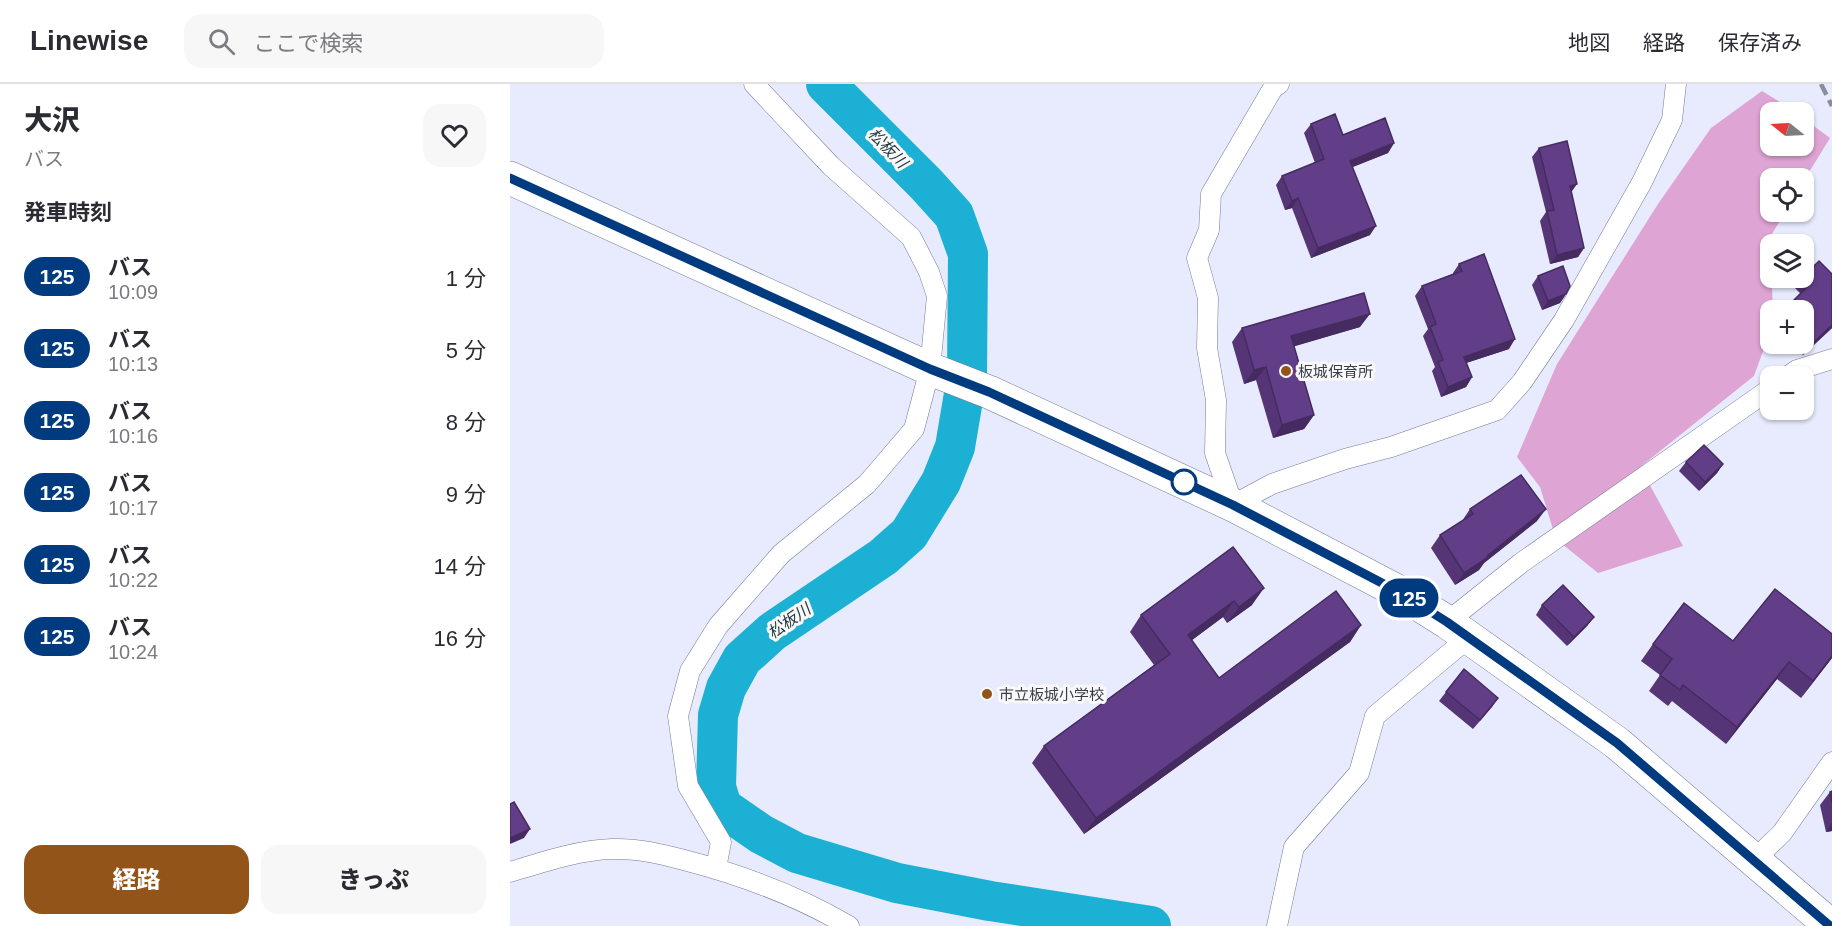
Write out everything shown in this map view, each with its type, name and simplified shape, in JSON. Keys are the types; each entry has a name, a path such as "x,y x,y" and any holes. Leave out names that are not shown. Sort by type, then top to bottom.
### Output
{"highway":[{"path":"510,178 939,372 989,392 1233,505 1401,593 1458,630 1617,743 1830,926"}],"street":[{"path":"716,868 721,842 688,786 678,716 690,671 718,626 781,554 867,484 914,429 939,372 937,296 929,272 911,237 831,166 754,84"},
{"path":"1278,84 1273,88 1211,194 1209,230 1197,258 1208,298 1207,348 1216,400 1215,453 1233,505 1272,484 1345,459 1391,447 1497,410 1522,382 1564,320 1642,182 1672,120 1676,84"},
{"path":"1810,366 1832,359"},
{"path":"1277,926 1294,848 1359,773 1375,716 1521,563 1760,396"},
{"path":"1754,860 1782,833 1832,762"},
{"path":"510,872 555,858 612,849 652,852 716,868 799,899 849,926"}],"shaded area":[{"path":"1762,91 1780,102 1760,102 1760,156 1814,156 1814,126 1830,138 1812,168 1760,168 1760,222 1779,222 1772,234 1760,234 1760,288 1772,288 1773,300 1760,300 1760,354 1762,354 1754,376 1640,467 1683,546 1598,573 1556,539 1540,487 1517,457 1557,364 1658,204 1711,128"}],"building":[{"path":"1335,114 1343,135 1385,118 1394,143 1350,161 1376,226 1318,248 1298,198 1292,201 1282,176 1324,159 1311,124"},
{"path":"1567,141 1577,184 1570,186 1584,248 1557,255 1547,211 1554,210 1539,148"},
{"path":"1484,254 1515,339 1464,357 1472,377 1448,387 1438,362 1443,360 1430,327 1436,324 1422,286 1462,271 1459,264"},
{"path":"1819,261 1832,274 1832,325 1814,342 1814,300 1794,300 1806,288 1814,288 1814,266"},
{"path":"1563,266 1570,286 1566,294 1548,301 1538,276"},
{"path":"1364,293 1370,314 1291,336 1314,415 1282,425 1266,367 1254,370 1242,328"},
{"path":"1704,445 1723,464 1705,482 1686,462"},
{"path":"1521,475 1546,509 1488,557 1464,573 1440,535 1473,514 1470,509"},
{"path":"1233,547 1264,588 1239,607 1234,601 1188,635 1219,678 1336,591 1361,625 1096,818 1044,746 1170,654 1141,615"},
{"path":"1563,585 1594,617 1574,637 1542,605"},
{"path":"1775,589 1832,634 1832,656 1813,681 1789,662 1737,727 1683,685 1680,690 1660,675 1672,659 1653,644 1684,603 1733,641"},
{"path":"1464,669 1498,698 1480,720 1446,692"},
{"path":"514,802 530,829 510,838 510,804"}],"waterway":[{"name":"松板川","path":"826,84 954,215 968,254 967,376 955,447 941,482 909,534 883,557 772,632 742,659 726,688 718,715 716,787 722,807 761,834 797,853 897,883 990,901 1151,926"}],"railway":[{"path":"1821,84 1832,106"}],"bus line":[{"name":"125","path":"510,178 930,369 1030,410 1233,505 1401,593 1447,622 1617,743 1830,926"}],"place":[{"name":"板城保育所","path":"1286,371"},
{"name":"市立板城小学校","path":"987,694"}]}
